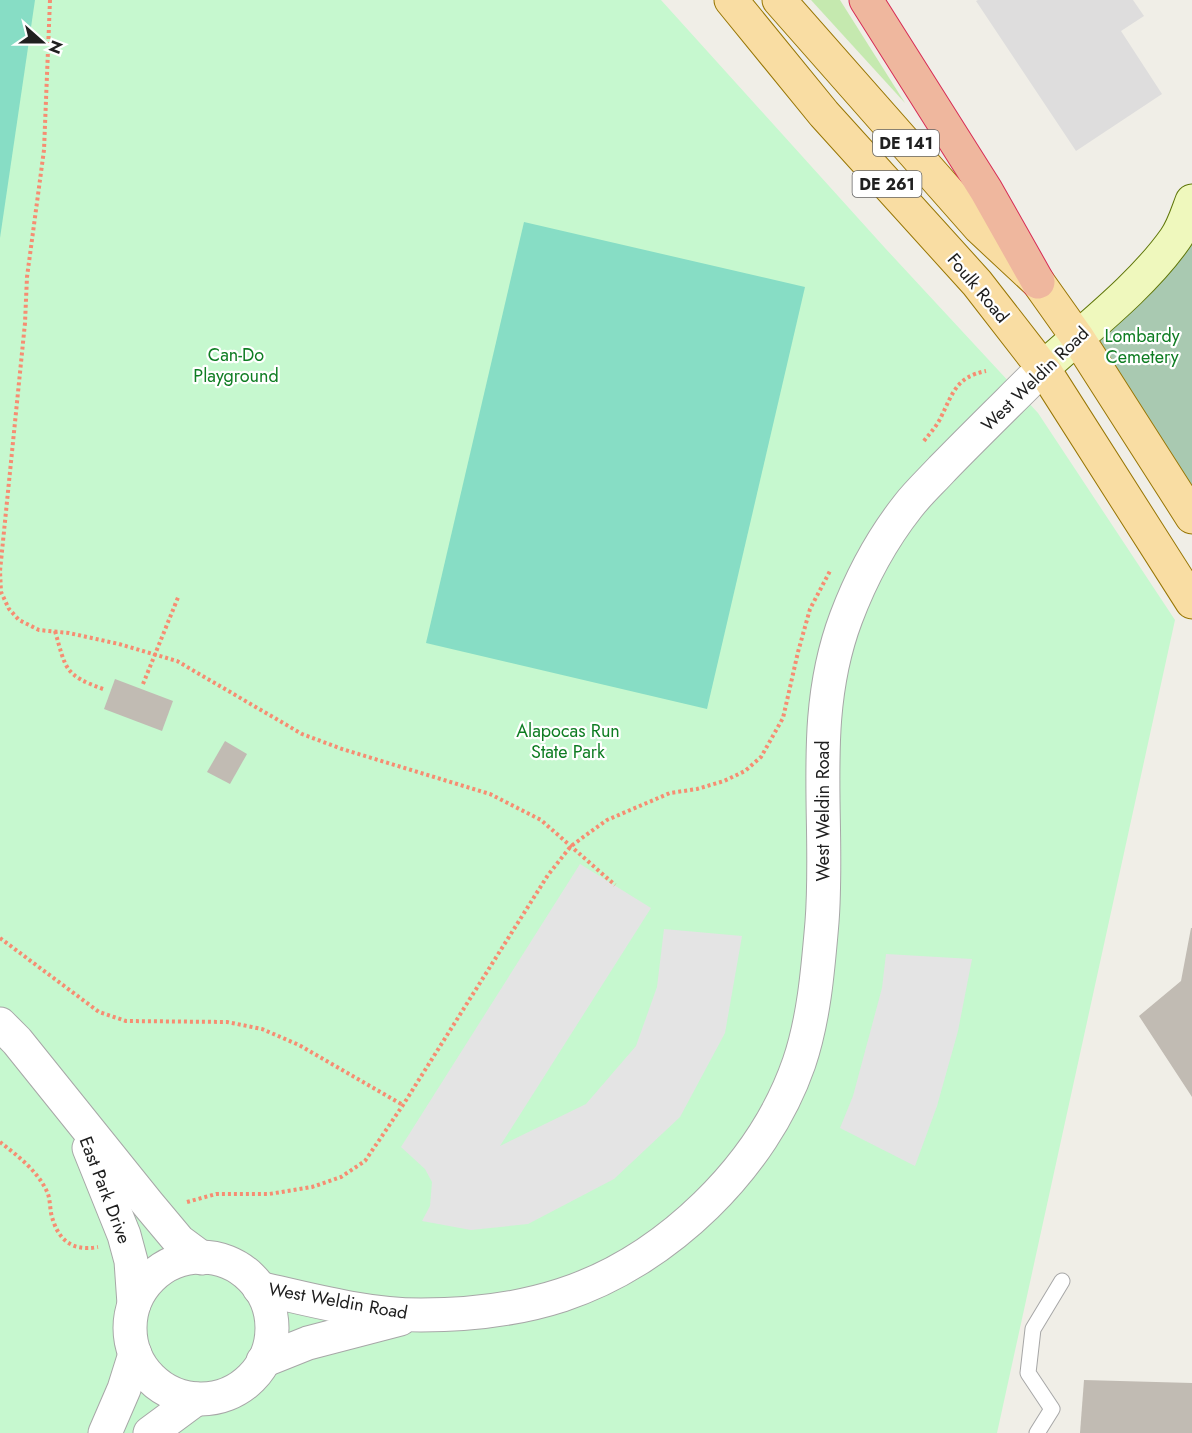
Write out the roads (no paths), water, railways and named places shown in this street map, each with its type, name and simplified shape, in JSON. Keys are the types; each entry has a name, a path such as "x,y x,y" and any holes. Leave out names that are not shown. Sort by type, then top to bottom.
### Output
{"highway":[{"path":"866,0 986,190 1038,282"}],"main road":[{"name":"Foulk Road","path":"730,0 824,114 976,284 1043,368 1192,602"},
{"name":"DE 141","path":"779,0 980,228 1038,282"},
{"name":"West Weldin Road","path":"1043,368 1158,261 1177,237 1192,201"},
{"path":"1038,282 1077,337 1192,517"}],"street":[{"name":"West Weldin Road","path":"259,1288 362,1309 417,1315 494,1311 562,1295 593,1282 664,1243 713,1199 746,1160 776,1114 799,1063 811,1012 822,919 824,714 831,664 845,620 873,560 909,504 1043,368"},
{"name":"East Park Drive","path":"0,1024 17,1041 179,1241 202,1258"},
{"name":"East Park Drive","path":"75,1113 124,1235 131,1261 134,1304"},
{"path":"215,1259 231,1264 246,1274 259,1288 268,1308 271,1324 269,1346 255,1373 237,1389 220,1396 196,1399 170,1392 146,1373 135,1354 130,1326 134,1304 146,1283 161,1269 178,1261 215,1259"},
{"name":"West Weldin Road","path":"263,1361 308,1342 417,1315"},
{"path":"105,1433 124,1389 135,1354"},
{"path":"150,1433 196,1399"}],"lane":[{"path":"1036,1433 1052,1409 1028,1373 1033,1329 1062,1281"}],"park label":[{"name":"Lombardy Cemetery","path":"1142,346"},
{"name":"Can-Do Playground","path":"236,365"},
{"name":"Alapocas Run State Park","path":"568,741"}]}
